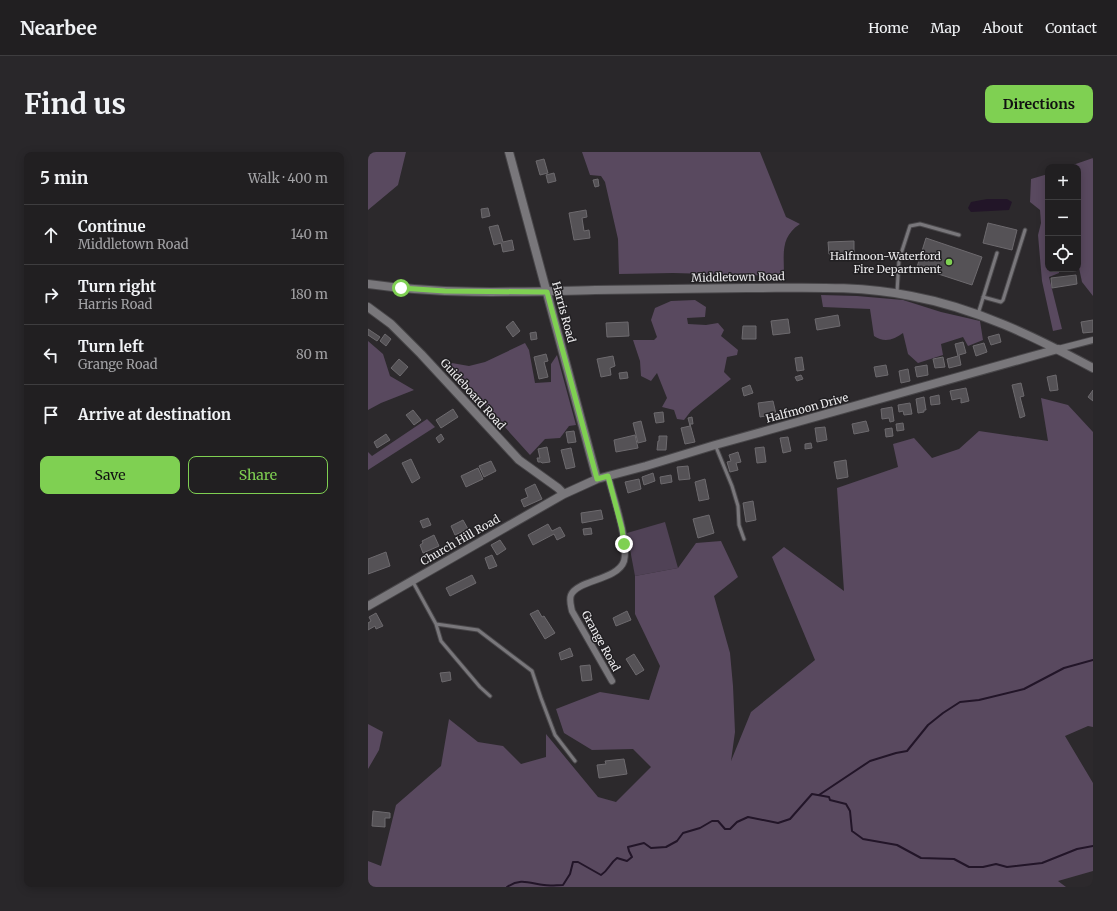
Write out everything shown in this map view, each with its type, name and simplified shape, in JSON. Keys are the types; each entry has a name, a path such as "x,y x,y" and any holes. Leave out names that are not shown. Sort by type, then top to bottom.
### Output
{"street":[{"name":"Harris Road","path":"509,152 597,479"},
{"name":"Middletown Road","path":"368,284 445,291 547,292 826,288 879,291 962,308 1001,322 1058,349 1093,368"},
{"name":"Guideboard Road","path":"368,307 391,324 421,354 519,460 564,494"},
{"path":"1058,349 1093,340"},
{"name":"Halfmoon Drive","path":"564,494 597,479 1058,349"},
{"name":"Grange Road","path":"608,476 622,529 624,560 616,570 577,589 570,596 570,603 572,610 612,681"},
{"name":"Church Hill Road","path":"368,606 564,494"}],"lane":[{"path":"897,294 899,260 910,226 913,224 920,224 959,235"},
{"path":"983,297 998,302 1003,300 1025,230"},
{"path":"978,314 997,253"},
{"path":"715,445 732,486 738,506 739,525 744,539"},
{"path":"413,580 436,624 441,641 480,687 490,696"},
{"path":"436,624 478,630 532,671 555,735 575,761"}],"shaded area":[{"path":"368,152 406,152 398,185 368,210"},
{"path":"582,152 760,152 786,217 800,224 794,229 786,240 784,247 784,276 673,273 619,274 618,239 605,182 601,176 590,175"},
{"path":"1093,158 1093,296 1082,282 1080,272 1081,164 1076,164"},
{"path":"1045,175 1045,272 1059,272 1049,277 1062,329 1053,331 1042,281 1038,235 1041,223 1040,210 1030,202 1031,179"},
{"path":"987,199 1007,199 1012,202 1009,210 971,212 968,208 971,202"},
{"path":"821,295 903,300 941,312 980,321 983,340 968,346 963,337 941,344 943,355 918,363 908,354 903,333 889,340 874,336 870,309 823,307"},
{"path":"695,300 706,307 705,317 687,318 688,324 706,325 718,323 724,330 721,336 738,350 737,355 727,357 724,372 731,379 691,411 684,420 677,419 674,410 662,407 667,398 657,373 651,381 641,376 640,361 633,340 654,340 657,337 651,320 655,308 671,301"},
{"path":"368,341 383,354 390,376 414,390 381,403 368,410"},
{"path":"525,343 529,350 535,383 551,382 551,364 557,355 576,425 569,426 560,438 545,439 530,455 446,362 469,366 485,362"},
{"path":"1041,398 1068,405 1093,432 1093,727 1088,726 1065,736 1093,783 1093,871 1058,881 1066,887 368,887 368,861 381,866 396,805 441,766 449,719 478,742 503,746 521,764 546,757 546,734 598,797 616,802 651,767 633,749 592,750 564,733 556,709 600,692 649,700 660,666 635,614 635,576 678,568 696,543 721,541 738,577 714,596 730,653 735,732 731,761 751,712 815,660 772,557 784,547 844,591 837,488 898,467 893,444 914,438 932,458 959,449 979,431 1048,441"},
{"path":"427,419 435,427 368,470 368,452 372,456"},
{"path":"665,522 678,568 635,576 627,533"},
{"path":"368,724 383,732 379,750 368,769"}],"building":[{"path":"544,159 548,173 540,175 536,161"},
{"path":"554,173 556,181 548,183 546,175"},
{"path":"598,179 599,186 595,187 593,180"},
{"path":"488,208 490,216 482,218 481,209"},
{"path":"586,210 587,217 582,218 584,231 589,230 590,238 574,240 569,213"},
{"path":"988,223 1017,230 1012,250 983,243"},
{"path":"498,225 503,242 512,240 514,250 503,252 501,243 494,245 489,227"},
{"name":"Halfmoon-Waterford Fire Department","path":"926,238 982,257 972,285 917,267"},
{"path":"854,241 854,253 829,254 828,242"},
{"path":"1076,275 1077,284 1052,288 1051,278"},
{"path":"838,315 840,326 817,330 815,319"},
{"path":"788,319 790,333 773,335 771,321"},
{"path":"1093,320 1093,332 1083,333 1081,322"},
{"path":"513,321 520,331 513,337 506,327"},
{"path":"628,322 629,336 607,337 606,323"},
{"path":"743,326 756,326 756,339 742,339"},
{"path":"368,329 380,337 377,341 368,335"},
{"path":"536,332 537,339 531,340 530,333"},
{"path":"385,334 391,339 386,346 380,341"},
{"path":"999,334 1001,342 991,345 988,337"},
{"path":"963,342 966,353 959,355 961,365 949,368 947,359 958,356 955,344"},
{"path":"984,343 987,352 976,356 973,346"},
{"path":"546,354 548,361 544,362 548,377 539,379 534,357"},
{"path":"613,356 615,366 610,368 611,375 601,377 597,359"},
{"path":"802,357 804,370 797,371 795,358"},
{"path":"943,357 945,367 935,368 933,359"},
{"path":"399,359 408,367 400,376 391,368"},
{"path":"886,365 888,375 876,377 874,367"},
{"path":"927,365 928,375 917,377 915,367"},
{"path":"908,369 910,381 901,383 899,371"},
{"path":"627,372 628,378 620,379 619,373"},
{"path":"801,375 803,379 797,381 795,377"},
{"path":"1056,375 1058,390 1050,391 1047,377"},
{"path":"1021,383 1024,396 1020,397 1025,416 1020,418 1012,385"},
{"path":"750,385 753,393 744,396 742,388"},
{"path":"966,388 969,401 961,403 961,398 952,400 950,391"},
{"path":"1093,390 1093,401 1088,397"},
{"path":"939,395 940,404 931,405 930,397"},
{"path":"924,397 926,410 918,413 916,399"},
{"path":"773,401 776,414 760,417 758,403"},
{"path":"910,403 912,414 904,415 903,411 899,412 898,405"},
{"path":"892,407 894,421 890,422 889,418 882,419 881,409"},
{"path":"453,409 458,417 441,428 436,420"},
{"path":"413,410 421,420 414,425 406,415"},
{"path":"663,412 664,422 656,423 654,413"},
{"path":"692,417 693,424 690,424 695,442 685,444 681,428 690,426 688,418"},
{"path":"641,421 646,441 638,443 633,423"},
{"path":"866,421 869,431 854,434 852,424"},
{"path":"903,423 904,430 897,431 896,424"},
{"path":"825,427 827,440 817,442 815,428"},
{"path":"892,428 893,436 886,437 885,429"},
{"path":"574,431 576,442 568,443 566,432"},
{"path":"386,434 390,440 377,448 374,442"},
{"path":"441,434 444,439 439,443 436,438"},
{"path":"635,435 638,448 616,452 614,440"},
{"path":"659,436 667,436 666,450 657,450"},
{"path":"788,437 791,451 783,453 780,438"},
{"path":"811,443 812,448 805,449 805,444"},
{"path":"547,447 550,462 538,462 537,458 540,458 538,449"},
{"path":"764,447 766,462 757,463 755,448"},
{"path":"571,448 575,467 566,469 561,450"},
{"path":"738,452 741,462 736,463 738,470 730,472 727,462 731,461 729,455"},
{"path":"411,459 420,478 412,483 402,463"},
{"path":"846,460 848,477 837,479 834,462"},
{"path":"491,461 496,471 484,477 479,466"},
{"path":"688,466 690,479 679,480 677,467"},
{"path":"478,468 483,479 466,487 461,476"},
{"path":"653,473 655,481 644,485 642,477"},
{"path":"671,475 672,482 661,484 660,477"},
{"path":"639,479 641,489 628,493 625,482"},
{"path":"705,479 709,499 699,501 695,482"},
{"path":"535,484 542,499 524,507 521,500 528,497 525,489"},
{"path":"753,501 756,520 746,522 743,503"},
{"path":"601,510 603,519 582,523 581,513"},
{"path":"709,515 714,533 698,538 693,519"},
{"path":"428,518 431,525 423,528 420,521"},
{"path":"463,520 468,529 455,535 451,526"},
{"path":"548,524 552,531 560,527 565,536 557,540 554,534 533,545 528,535"},
{"path":"591,528 592,534 584,535 583,529"},
{"path":"434,535 439,546 423,553 420,545 423,543 422,541"},
{"path":"500,540 506,549 497,555 491,545"},
{"path":"386,552 390,566 368,574 368,559"},
{"path":"492,555 497,566 489,569 485,558"},
{"path":"472,575 476,583 450,596 446,588"},
{"path":"538,610 542,617 544,616 555,633 545,639 530,614"},
{"path":"627,611 631,620 616,626 613,618"},
{"path":"376,613 383,626 376,629 375,626 368,630 368,623 371,621 369,617"},
{"path":"570,648 573,656 561,660 559,653"},
{"path":"634,654 644,670 636,675 626,659"},
{"path":"590,665 592,680 582,681 580,666"},
{"path":"450,672 451,680 442,682 440,673"},
{"path":"624,759 627,774 599,778 597,765 606,764 605,761"},
{"path":"373,811 390,813 390,818 385,818 385,827 372,826"}],"waterway":[{"path":"819,795 870,761 907,751 928,725 960,702 979,700 1024,689 1064,668 1093,660"},
{"path":"507,887 520,882 563,885 570,874 573,862 578,862 601,875 617,858 627,861 632,857 628,847 644,843 651,848 666,847 677,841 683,833 700,828 712,821 718,821 725,829 730,829 737,822 748,817 778,823 790,819 812,794 829,797 830,800 846,804 850,811 852,831 863,839 897,845 921,858 954,859 969,867 983,867 996,864 1007,867 1042,863 1077,849 1093,846"}],"place":[{"name":"Halfmoon-Waterford Fire Department","path":"949,262"}],"route":[{"path":"401,288 445,291 547,292 597,479 608,476 622,529 624,544"}]}
